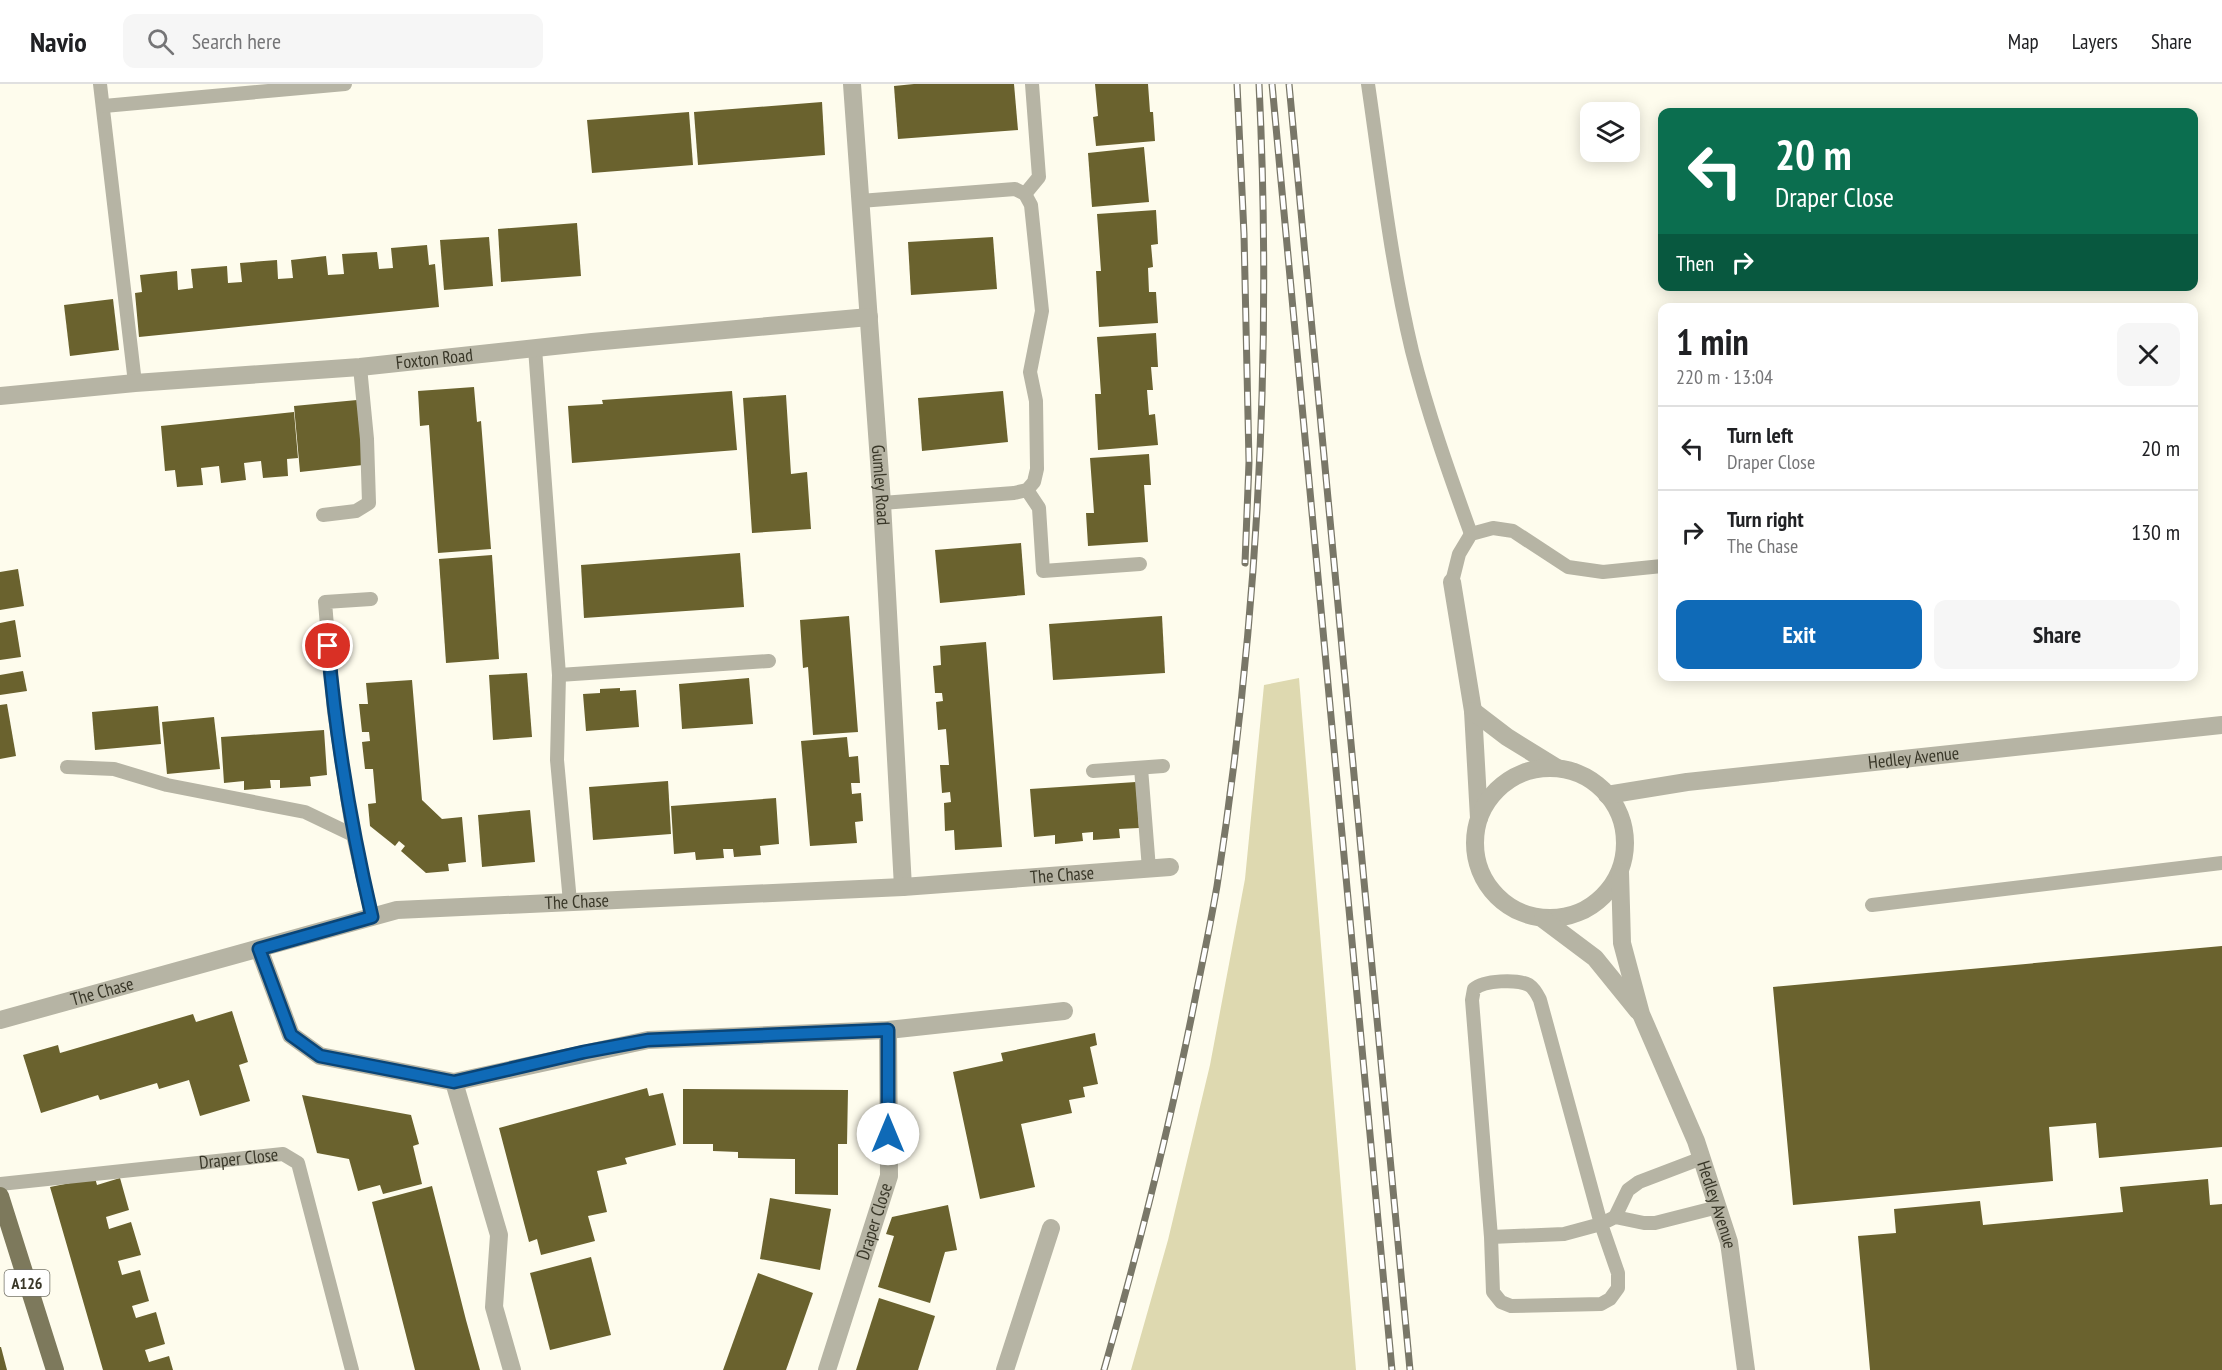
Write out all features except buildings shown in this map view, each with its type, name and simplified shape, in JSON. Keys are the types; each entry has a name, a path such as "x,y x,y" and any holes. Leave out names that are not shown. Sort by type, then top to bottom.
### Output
{"main road":[{"name":"A126","path":"0,1196 55,1370"}],"street":[{"name":"Gumley Road","path":"852,84 882,503 903,887"},
{"name":"Foxton Road","path":"0,396 135,383 360,367 535,348 869,317"},
{"path":"1452,582 1473,711 1479,818"},
{"path":"1473,711 1507,737 1557,768"},
{"name":"Hedley Avenue","path":"1606,795 1699,781 2222,725"},
{"name":"Hedley Avenue","path":"1641,1014 1595,958 1543,919 1505,905 1487,885 1478,867 1474,841 1479,818 1491,795 1504,782 1531,770 1557,768 1577,772 1601,787 1617,808 1624,829 1624,855 1620,872 1622,943 1641,1014 1702,1158 1729,1242 1746,1370"},
{"name":"The Chase","path":"0,1020 397,910 903,887 1170,867"},
{"name":"Hedley Avenue","path":"1543,919 1581,912 1605,894 1620,872"},
{"path":"259,949 291,1035 320,1056 454,1082 584,1052 648,1040 888,1030 1064,1011"},
{"name":"Draper Close","path":"827,1370 889,1176 888,1030"},
{"path":"454,1082 499,1234 494,1307 513,1370"},
{"path":"1005,1370 1051,1228"}],"lane":[{"path":"100,84 135,383"},
{"path":"104,106 345,84"},
{"path":"1025,194 1038,177 1032,84"},
{"path":"1368,84 1390,241 1412,350 1436,438 1471,534"},
{"path":"860,201 1015,189 1025,194 1031,205 1034,223 1042,311 1030,372 1036,401 1037,469 1034,482 1027,490 1014,493 882,503"},
{"path":"535,348 559,675 557,760 570,902"},
{"path":"323,515 356,511 369,503 367,440 360,367"},
{"path":"1027,490 1039,508 1043,571 1140,564"},
{"path":"1452,582 1459,555 1471,534 1493,528 1513,531 1568,567 1603,572 1658,566"},
{"path":"371,598 325,602 334,711 353,836 372,917"},
{"path":"559,675 769,661"},
{"path":"1094,771 1163,766"},
{"path":"67,767 114,769 167,785 305,812 353,836"},
{"path":"1141,768 1149,869"},
{"path":"1872,905 2222,863"},
{"path":"1491,981 1527,984 1536,992 1540,1000 1601,1224 1618,1273 1618,1288 1610,1299 1601,1304 1511,1306 1501,1302 1493,1292 1491,1237 1472,1000 1474,989 1480,984 1491,981"},
{"name":"Draper Close","path":"0,1184 283,1154 298,1163 352,1370"},
{"path":"1616,1217 1628,1190 1638,1182 1702,1158"},
{"path":"1491,1237 1564,1234 1601,1224 1616,1217 1655,1223 1718,1207"}],"shaded area":[{"path":"1299,678 1356,1370 1131,1370 1168,1240 1210,1065 1245,879 1264,685"}],"railway":[{"path":"1237,84 1244,234 1249,462 1245,563"},
{"path":"1104,1370 1143,1228 1187,1037 1215,899 1243,687 1252,586 1262,386 1264,285 1259,84"},
{"path":"1272,84 1392,1370"},
{"path":"1289,84 1410,1370"}],"route":[{"path":"328,646 334,711 353,836 372,917 259,949 291,1035 320,1056 454,1082 584,1052 648,1040 888,1030 888,1134"}]}
